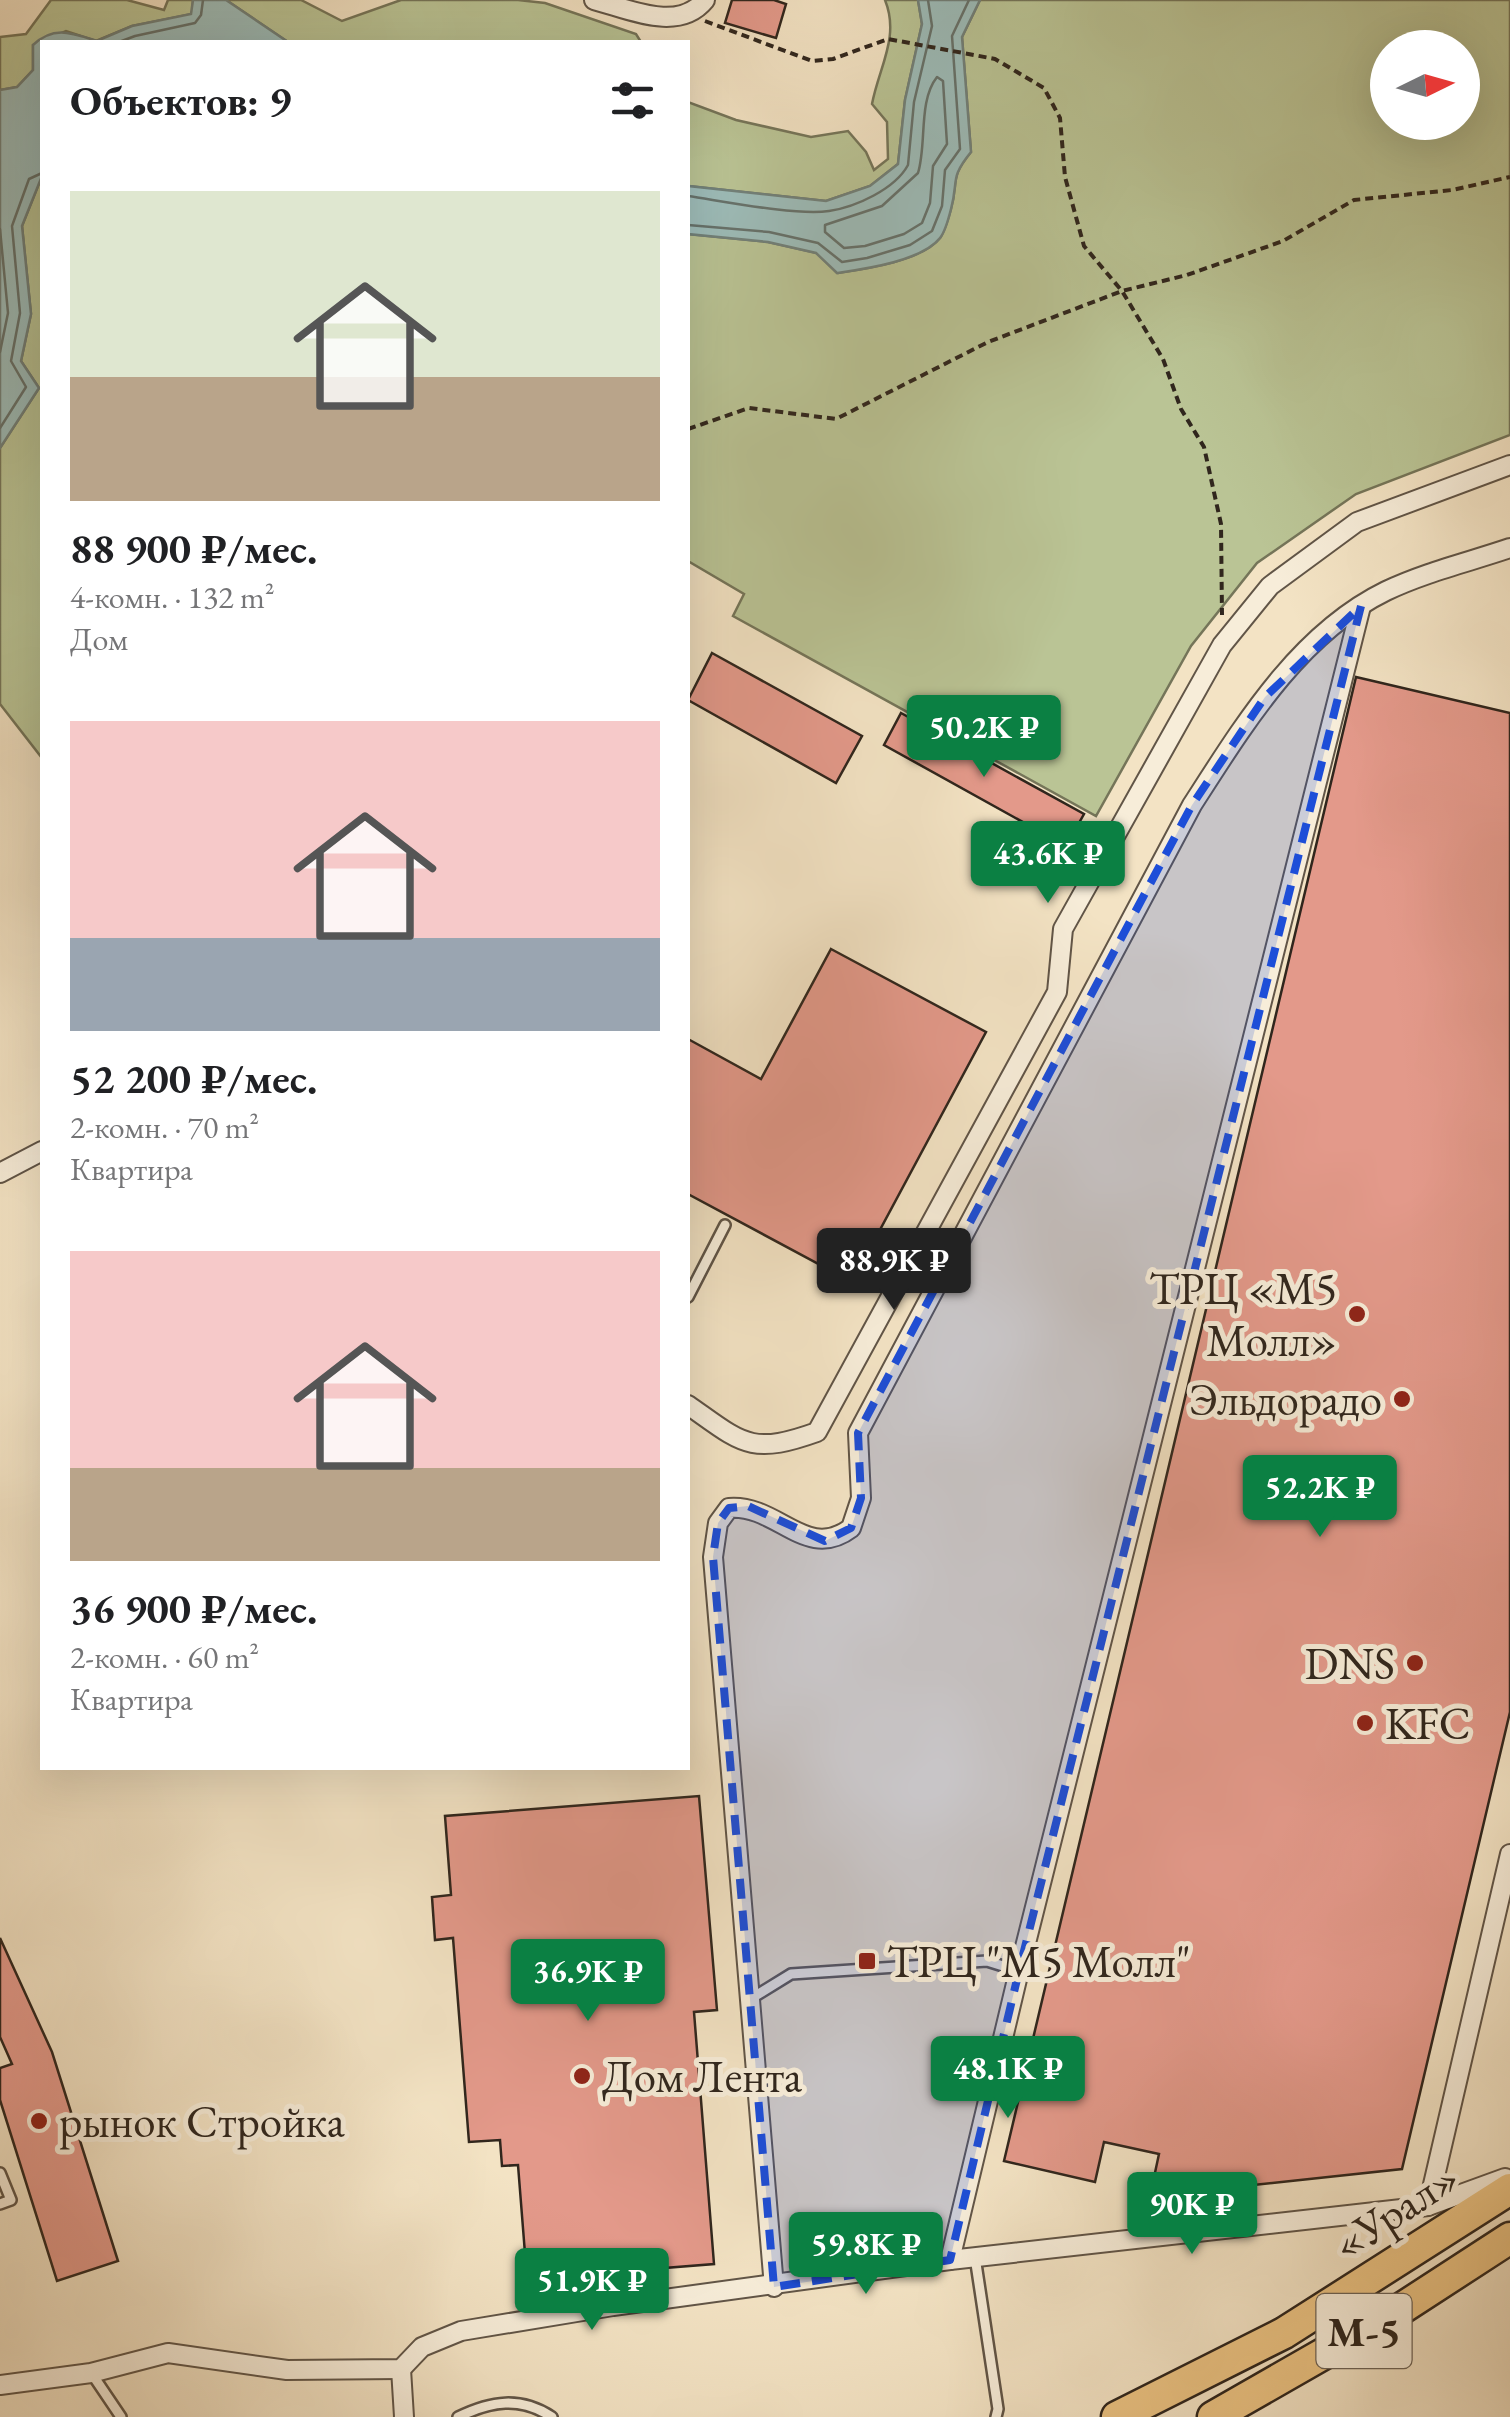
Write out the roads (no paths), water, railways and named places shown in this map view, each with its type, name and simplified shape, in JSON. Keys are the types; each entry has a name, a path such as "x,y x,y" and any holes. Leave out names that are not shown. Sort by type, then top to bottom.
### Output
{"highway":[{"name":"«Урал»","path":"1117,2417 1284,2333 1510,2189"},
{"name":"«Урал»","path":"1213,2417 1393,2314 1510,2238"}],"street":[{"path":"594,0 664,18 699,6"},
{"path":"690,1406 741,1442 782,1444 817,1432 1057,992 1063,929 1222,645 1270,586 1357,522 1510,465"},
{"path":"774,2286 713,1558 718,1523 729,1508 748,1506 810,1538 825,1541 851,1528 862,1498 858,1434 1192,805 1264,697 1308,648 1384,592 1510,548"},
{"path":"950,2260 1361,606"},
{"path":"0,1174 40,1152"},
{"path":"1428,2206 1510,1854"},
{"path":"0,2385 91,2373 168,2353 286,2370 401,2369 422,2347 460,2331 950,2260 1428,2206 1510,2176"},
{"path":"401,2369 404,2417"}],"lane":[{"path":"690,1293 725,1224"},
{"path":"752,1998 791,1974 988,1961 1019,1971"},
{"path":"0,2174 11,2200 0,2204"},
{"path":"975,2257 998,2409 996,2417"},
{"path":"91,2373 121,2417"},
{"path":"458,2417 492,2402 530,2405 552,2417"}],"water":[{"path":"193,0 226,0 285,40 99,40 132,26 191,14"},
{"path":"918,0 980,0 962,37 971,152 957,174 945,228 932,246 907,258 837,273 816,253 768,242 690,234 690,186 826,201 870,186 898,164 905,100 922,24"},
{"path":"71,33 94,40 40,40 40,181 22,226 31,314 21,361 39,388 0,448 0,90 17,87 33,70 33,45 41,39 48,35"}],"place":[{"name":"ТРЦ «М5 Молл»","path":"1357,1314"},
{"name":"Эльдорадо","path":"1402,1399"},
{"name":"DNS","path":"1415,1663"},
{"name":"KFC","path":"1365,1723"},
{"name":"ТРЦ \"М5 Молл\"","path":"867,1961"},
{"name":"Дом Лента","path":"582,2076"},
{"name":"рынок Стройка","path":"39,2121"}]}
